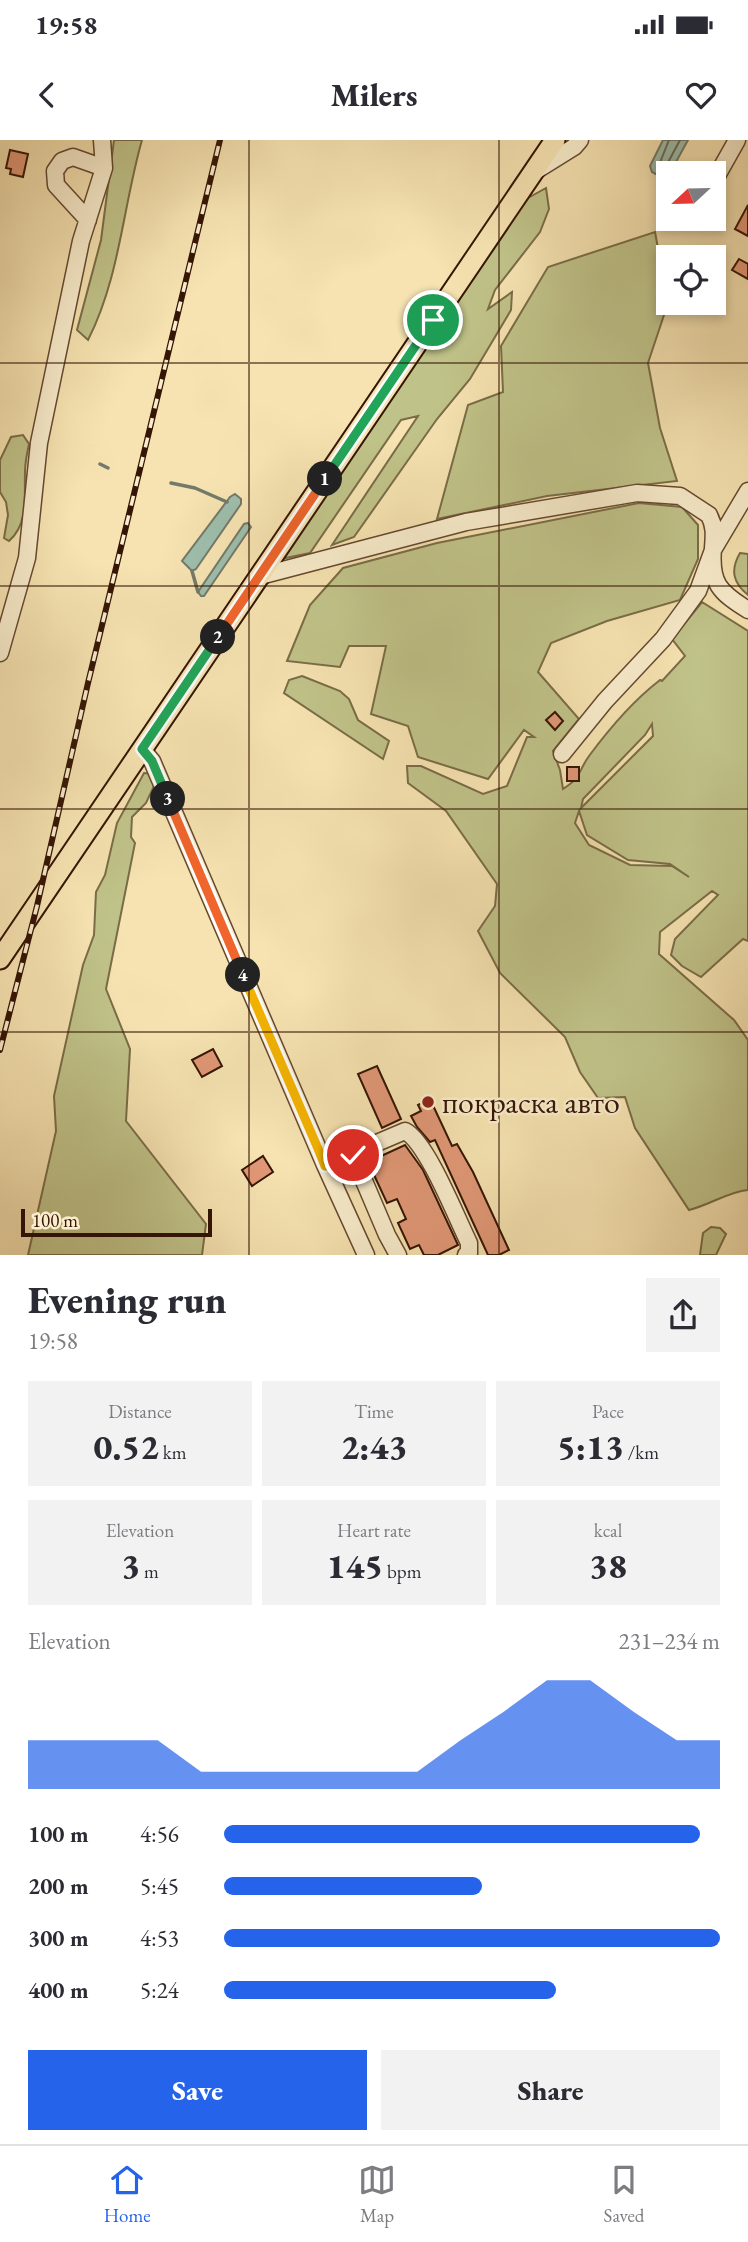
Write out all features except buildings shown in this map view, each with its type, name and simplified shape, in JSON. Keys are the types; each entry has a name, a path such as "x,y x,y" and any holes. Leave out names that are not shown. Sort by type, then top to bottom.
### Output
{"main road":[{"path":"0,959 555,140"}],"street":[{"path":"0,653 27,558 38,443 65,315 88,220 104,169 102,140"},
{"path":"535,171 574,147 580,140"},
{"path":"725,161 737,140"},
{"path":"88,220 56,185 55,171 62,161 73,158 104,169"},
{"path":"562,754 605,701 663,639 698,591 713,550 748,491"},
{"path":"260,576 466,523 637,494 680,496 709,515 715,531 713,578 725,595 748,610"},
{"path":"709,515 736,511"},
{"path":"142,749 152,761 325,1166 366,1255"},
{"path":"325,1166 405,1131 414,1135 426,1154 469,1244 469,1253 466,1255"},
{"path":"353,1155 398,1255"}],"green space":[{"path":"114,140 142,140 114,266 99,316 88,340 77,330 101,240"},
{"path":"546,188 549,209 540,232 495,290 488,309 512,292 511,310 470,379 437,419 354,537 332,545 418,416 401,420 310,553 276,560 348,452 528,198"},
{"path":"655,232 657,245 656,315 664,315 648,363 660,428 677,481 547,496 437,519 468,405 503,392 501,346 548,267"},
{"path":"23,435 29,444 25,465 23,518 9,541 4,538 8,515 6,502 0,492 0,460 11,437"},
{"path":"639,503 682,507 698,525 698,559 680,600 607,621 551,643 538,672 579,719 553,751 563,789 577,777 589,756 622,715 650,688 662,681 685,656 672,639 702,602 748,631 748,941 743,939 701,977 682,966 671,955 675,939 718,895 712,891 660,932 659,954 734,1020 748,1040 748,1190 689,1210 635,1128 625,1097 598,1098 580,1072 565,1037 500,973 478,931 495,906 497,884 446,811 408,783 407,766 421,766 483,794 507,786 527,737 534,737 524,730 488,779 418,757 408,726 371,714 386,646 349,646 340,667 287,661 310,605 343,568 437,543","holes":["652,724 653,736 581,808 583,799 645,735","579,811 587,835 628,860 670,864 689,877 672,866 630,865 589,845 575,823"]},
{"path":"740,553 748,554 748,595 736,581 734,571"},
{"path":"302,676 340,691 349,699 358,720 389,741 383,759 284,693 289,680"},
{"path":"144,773 152,774 155,784 146,803 132,817 131,837 135,843 106,989 130,1049 126,1121 206,1224 202,1255 28,1255 56,1131 54,1096 83,965 94,935 96,892 105,875 117,823"},
{"path":"711,1227 720,1228 726,1234 716,1255 700,1255 703,1233"}],"water":[{"path":"663,140 688,140 677,161 656,161 656,174 650,166"},
{"path":"235,494 241,499 241,504 192,571 182,561"},
{"path":"248,523 251,527 204,596 201,596 198,592 244,524"}],"waterway":[{"path":"100,464 108,468"},
{"path":"171,483 195,488 227,502"},
{"path":"192,571 198,592"}],"railway":[{"path":"0,1050 37,906 88,683 220,140"}],"place":[{"name":"покраска авто","path":"428,1102"}],"route":[{"path":"353,1155 325,1166 152,761 142,749 433,320"}]}
